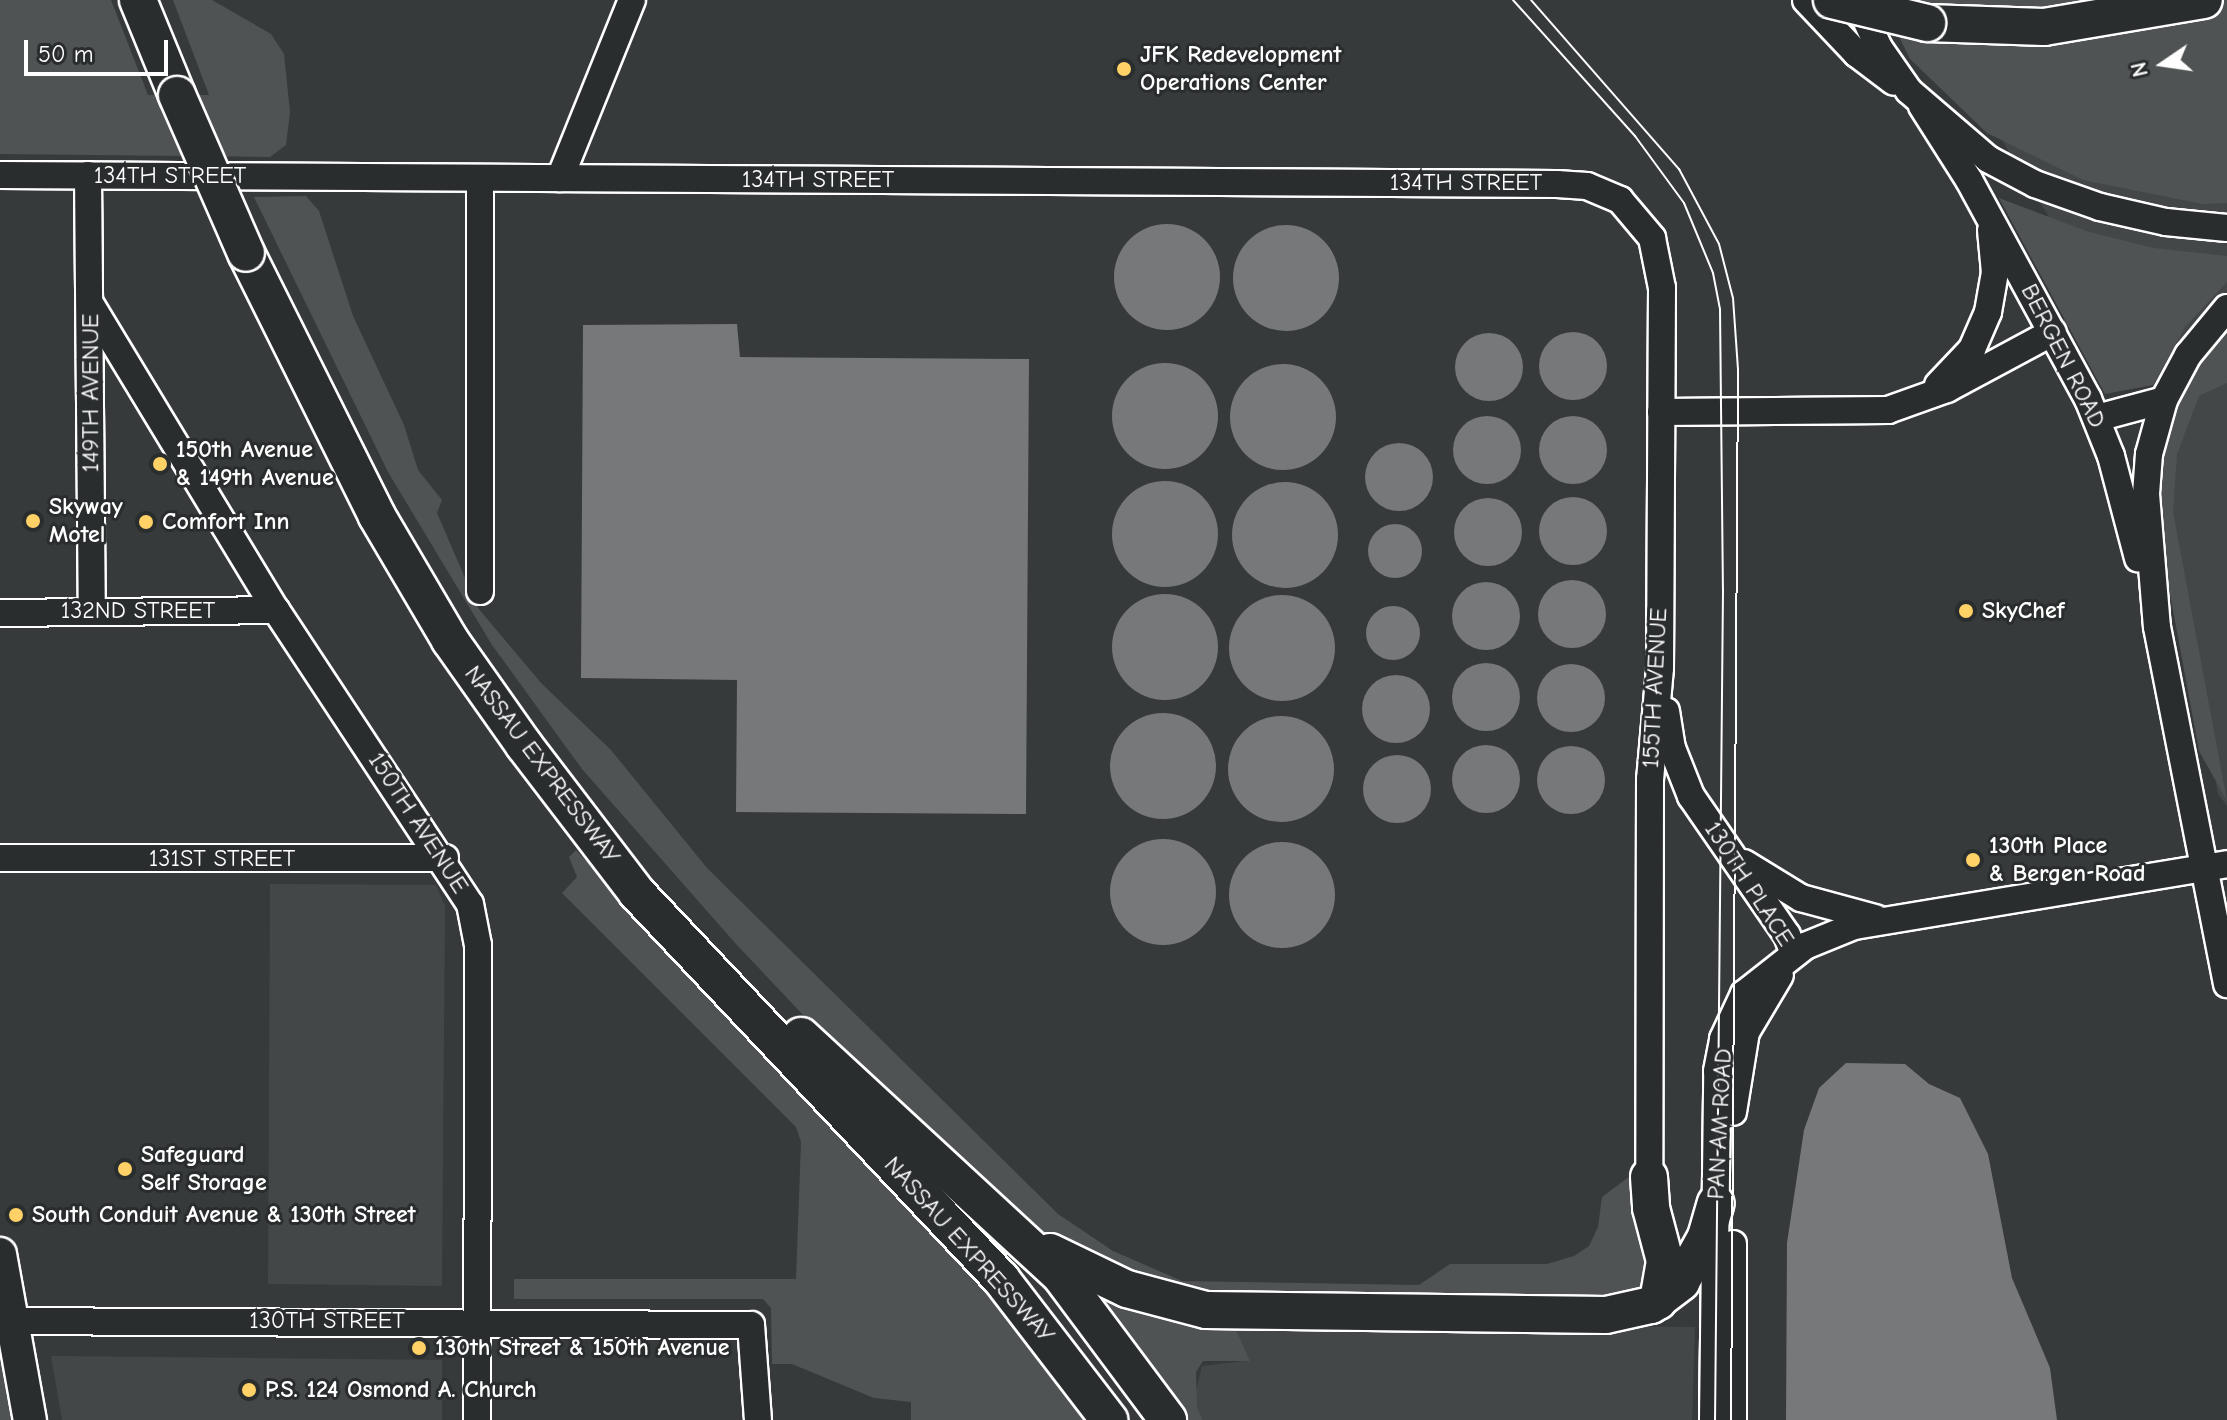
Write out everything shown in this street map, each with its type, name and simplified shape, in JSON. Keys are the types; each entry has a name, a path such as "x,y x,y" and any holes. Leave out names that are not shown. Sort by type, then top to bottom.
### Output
{"highway":[{"path":"1832,0 1927,23 2057,26 2204,0"},
{"name":"NASSAU EXPRESSWAY","path":"143,10 246,253 401,558 524,745 637,893 1001,1279 1109,1420"},
{"path":"524,745 772,1007 1024,1238 1102,1325 1168,1420"},
{"path":"1649,1177 1651,1208 1665,1261 1658,1301"},
{"path":"1024,1238 1137,1293 1225,1312 1592,1316 1631,1312 1658,1301 1694,1263 1716,1203"}],"main road":[{"path":"0,1254 6,1321 30,1420"}],"street":[{"path":"560,178 632,0"},
{"path":"1806,0 1875,69 1981,154 2049,190 2132,216 2227,228"},
{"path":"1857,0 1879,48 1916,99"},
{"name":"BERGEN ROAD","path":"1916,99 1987,212 2097,418 2157,627 2215,866 2227,984"},
{"name":"134TH STREET","path":"0,175 1557,184 1598,189 1630,208"},
{"name":"149TH AVENUE","path":"88,175 92,611"},
{"path":"480,178 480,591"},
{"name":"155TH AVENUE","path":"1630,208 1646,227 1659,259 1660,668 1650,779 1649,1177"},
{"path":"1920,401 1965,358 1984,325 1995,273 1987,212"},
{"name":"150TH AVENUE","path":"91,305 276,610 445,858 470,904 478,945 477,1420"},
{"name":"BERGEN ROAD","path":"2157,627 2147,473 2164,400 2197,342 2227,308"},
{"path":"1661,412 1868,413 1920,401 2053,332"},
{"path":"2097,418 2164,400"},
{"name":"132ND STREET","path":"0,613 276,610"},
{"name":"130TH PLACE","path":"1660,668 1677,765 1691,796 1727,846 1794,954 1834,932 1887,920 2215,866"},
{"path":"1727,846 1785,891 1828,907 1887,920"},
{"name":"131ST STREET","path":"0,858 445,858"},
{"name":"PAN AM ROAD","path":"1713,1420 1716,1093 1723,1039 1744,994 1794,954"},
{"name":"PAN AM ROAD","path":"1733,1420 1735,1074 1746,1032 1794,954"},
{"name":"130TH STREET","path":"6,1321 477,1321 751,1325 758,1420"}],"shaded area":[{"path":"0,0 111,0 148,95 209,95 173,0 212,0 271,34 284,54 290,112 286,145 270,157 0,154"},
{"path":"1881,0 2227,0 2227,203 2203,204 2083,180 1987,133 1910,59"},
{"path":"1916,0 2227,0 2227,806 2218,794 2165,507 2174,421"},
{"path":"306,196 319,211 353,316 404,425 418,470 442,500 437,513 478,608 542,684 611,750 707,868 1058,1214 1113,1251 1182,1281 1419,1285 1450,1264 1547,1264 1574,1256 1589,1246 1598,1227 1602,1197 1641,1168 1653,1277 1639,1292 1613,1301 1260,1301 1165,1287 1059,1242 1019,1216 840,1054 736,944 582,769 492,645 388,472 254,197"},
{"path":"1999,198 2086,231 2154,248 2227,256 2227,282 2185,327 2153,385 2105,394"},
{"path":"1167,224 1187,228 1204,240 1216,257 1220,277 1216,297 1204,314 1187,326 1167,330 1147,326 1130,314 1118,297 1114,277 1118,257 1130,240 1147,228"},
{"path":"1286,225 1306,229 1323,241 1335,258 1339,278 1335,298 1323,315 1306,327 1286,331 1266,327 1249,315 1237,298 1233,278 1237,258 1249,241 1266,229"},
{"path":"2227,318 2227,383 2199,396 2177,454 2173,512 2227,801 2199,751 2161,545 2157,485 2167,421 2198,350"},
{"path":"737,324 740,357 1029,359 1026,814 736,812 737,680 581,678 583,325"},
{"path":"1573,332 1586,334 1597,342 1605,353 1605,379 1597,390 1586,398 1573,400 1560,398 1549,390 1541,379 1539,366 1541,353 1549,342 1560,334"},
{"path":"1489,333 1502,335 1513,343 1521,354 1521,380 1513,391 1502,399 1489,401 1476,399 1465,391 1457,380 1455,367 1457,354 1465,343 1476,335"},
{"path":"1165,363 1185,367 1202,379 1214,396 1218,416 1214,436 1202,453 1185,465 1165,469 1145,465 1128,453 1116,436 1112,416 1116,396 1128,379 1145,367"},
{"path":"1283,364 1303,368 1320,380 1332,397 1336,417 1332,437 1320,454 1303,466 1283,470 1263,466 1246,454 1234,437 1230,417 1234,397 1246,380 1263,368"},
{"path":"1487,416 1500,418 1511,426 1519,437 1519,463 1511,474 1500,482 1487,484 1474,482 1463,474 1455,463 1453,450 1455,437 1463,426 1474,418"},
{"path":"1573,416 1586,418 1597,426 1605,437 1605,463 1597,474 1586,482 1573,484 1560,482 1549,474 1541,463 1539,450 1541,437 1549,426 1560,418"},
{"path":"1399,443 1412,445 1423,453 1431,464 1431,490 1423,501 1412,509 1399,511 1386,509 1375,501 1367,490 1365,477 1367,464 1375,453 1386,445"},
{"path":"1165,481 1185,485 1202,497 1214,514 1218,534 1214,554 1202,571 1185,583 1165,587 1145,583 1128,571 1116,554 1112,534 1116,514 1128,497 1145,485"},
{"path":"1285,482 1305,486 1322,498 1334,515 1338,535 1334,555 1322,572 1305,584 1285,588 1265,584 1248,572 1236,555 1232,535 1236,515 1248,498 1265,486"},
{"path":"1573,497 1597,507 1607,531 1597,555 1573,565 1549,555 1539,531 1549,507"},
{"path":"1488,498 1512,508 1522,532 1512,556 1488,566 1464,556 1454,532 1464,508"},
{"path":"1395,524 1414,532 1422,551 1414,570 1395,578 1376,570 1368,551 1376,532"},
{"path":"1572,580 1596,590 1606,614 1596,638 1572,648 1548,638 1538,614 1548,590"},
{"path":"1486,582 1499,584 1510,592 1518,603 1518,629 1510,640 1499,648 1486,650 1473,648 1462,640 1454,629 1452,616 1454,603 1462,592 1473,584"},
{"path":"1165,594 1185,598 1202,610 1214,627 1218,647 1214,667 1202,684 1185,696 1165,700 1145,696 1128,684 1116,667 1112,647 1116,627 1128,610 1145,598"},
{"path":"1282,595 1302,599 1319,611 1331,628 1335,648 1331,668 1319,685 1302,697 1282,701 1262,697 1245,685 1233,668 1229,648 1233,628 1245,611 1262,599"},
{"path":"1393,606 1412,614 1420,633 1412,652 1393,660 1374,652 1366,633 1374,614"},
{"path":"1486,663 1499,665 1510,673 1518,684 1518,710 1510,721 1499,729 1486,731 1473,729 1462,721 1454,710 1452,697 1454,684 1462,673 1473,665"},
{"path":"1571,664 1584,666 1595,674 1603,685 1603,711 1595,722 1584,730 1571,732 1558,730 1547,722 1539,711 1537,698 1539,685 1547,674 1558,666"},
{"path":"1396,675 1409,677 1420,685 1428,696 1428,722 1420,733 1409,741 1396,743 1383,741 1372,733 1364,722 1362,709 1364,696 1372,685 1383,677"},
{"path":"1163,713 1183,717 1200,729 1212,746 1216,766 1212,786 1200,803 1183,815 1163,819 1143,815 1126,803 1114,786 1110,766 1114,746 1126,729 1143,717"},
{"path":"1281,716 1301,720 1318,732 1330,749 1334,769 1330,789 1318,806 1301,818 1281,822 1261,818 1244,806 1232,789 1228,769 1232,749 1244,732 1261,720"},
{"path":"1486,745 1499,747 1510,755 1518,766 1518,792 1510,803 1499,811 1486,813 1473,811 1462,803 1454,792 1452,779 1454,766 1462,755 1473,747"},
{"path":"1571,746 1584,748 1595,756 1603,767 1603,793 1595,804 1584,812 1571,814 1558,812 1547,804 1539,793 1537,780 1539,767 1547,756 1558,748"},
{"path":"1397,755 1410,757 1421,765 1429,776 1429,802 1421,813 1410,821 1397,823 1384,821 1373,813 1365,802 1363,789 1365,776 1373,765 1384,757"},
{"path":"1163,839 1183,843 1200,855 1212,872 1216,892 1212,912 1200,929 1183,941 1163,945 1143,941 1126,929 1114,912 1110,892 1114,872 1126,855 1143,843"},
{"path":"1282,842 1302,846 1319,858 1331,875 1335,895 1331,915 1319,932 1302,944 1282,948 1262,944 1245,932 1233,915 1229,895 1233,875 1245,858 1262,846"},
{"path":"576,850 1006,1308 1093,1420 911,1420 911,1402 874,1398 792,1364 772,1364 771,1308 763,1299 514,1299 514,1279 796,1279 801,1142 796,1127 562,893 577,877 569,857"},
{"path":"270,884 436,885 445,906 442,1286 268,1284"},
{"path":"1846,1063 1905,1064 1929,1084 1960,1098 1988,1154 2012,1278 2050,1368 2057,1420 1786,1420 1787,1243 1804,1130 1819,1088"},
{"path":"1076,1271 1235,1328 1250,1361 1203,1361 1196,1372 1197,1408 1203,1420 1185,1420 1155,1371"},
{"path":"1230,1324 1695,1327 1692,1420 1200,1420 1193,1404 1202,1366 1244,1361"},
{"name":"P.S. 124 Osmond A. Church","path":"51,1356 442,1360 442,1420 62,1420"},
{"path":"0,1359 2,1361 13,1420 0,1420"}],"tram line":[{"path":"1513,0 1635,136 1684,203 1713,273 1720,309 1723,590 1715,1420"},
{"path":"1531,0 1679,169 1719,244 1733,298 1738,369 1731,1420"}],"place":[{"name":"JFK Redevelopment Operations Center","path":"1124,69"},
{"name":"150th Avenue & 149th Avenue","path":"160,464"},
{"name":"Skyway Motel","path":"33,521"},
{"name":"Comfort Inn","path":"146,522"},
{"name":"SkyChef","path":"1966,611"},
{"name":"130th Place & Bergen Road","path":"1973,860"},
{"name":"Safeguard Self Storage","path":"125,1169"},
{"name":"South Conduit Avenue & 130th Street","path":"16,1215"},
{"name":"130th Street & 150th Avenue","path":"419,1348"},
{"name":"P.S. 124 Osmond A. Church","path":"249,1390"}]}
